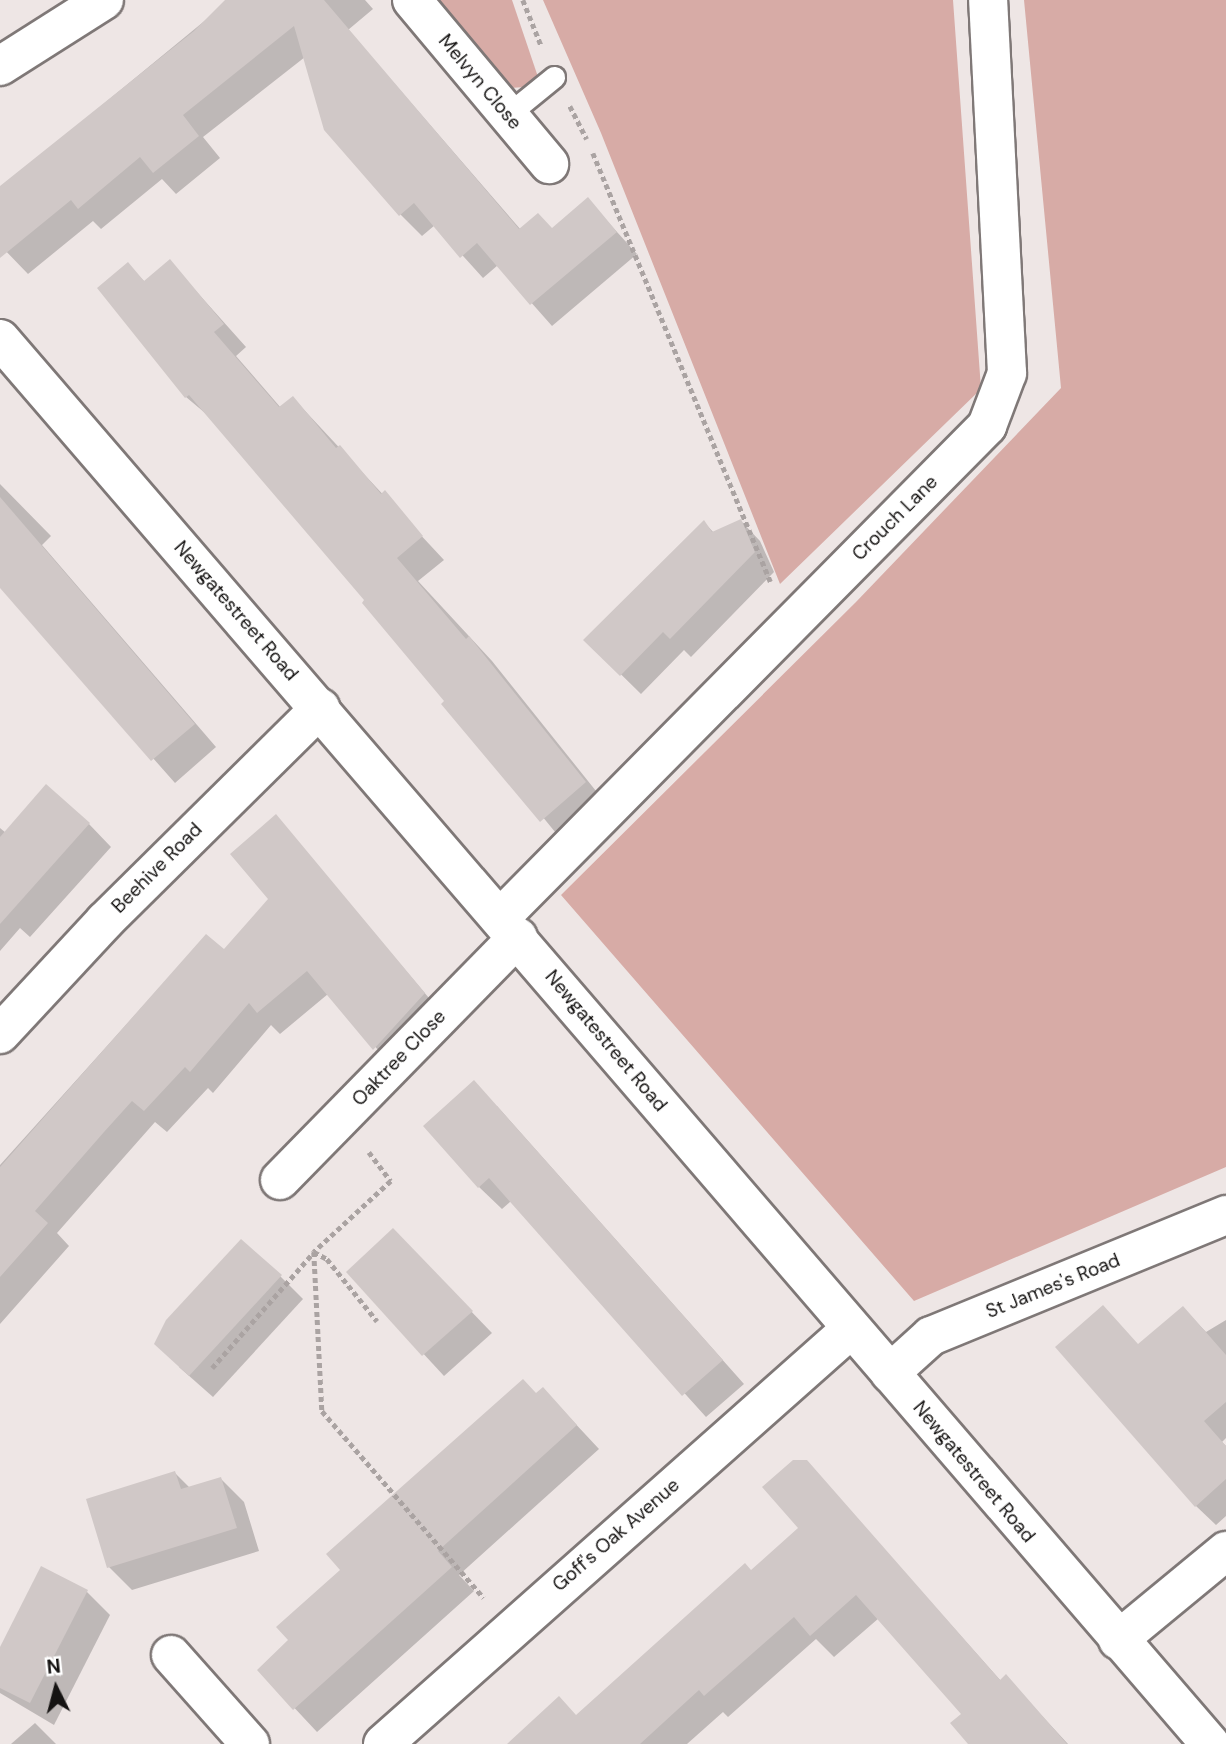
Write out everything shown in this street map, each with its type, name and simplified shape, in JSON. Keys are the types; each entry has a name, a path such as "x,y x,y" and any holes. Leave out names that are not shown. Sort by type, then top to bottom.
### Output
{"street":[{"path":"0,66 104,0"},
{"name":"Melvyn Close","path":"412,0 506,116 549,164"},
{"name":"Crouch Lane","path":"509,927 790,625 987,426 1007,373 988,0"},
{"name":"Newgatestreet Road","path":"0,340 509,927 851,1329 1210,1744"},
{"name":"Beehive Road","path":"0,1034 104,921 320,708"},
{"name":"Oaktree Close","path":"280,1180 342,1116 509,927"},
{"name":"St James's Road","path":"890,1373 931,1336 1226,1215"},
{"name":"Goff's Oak Avenue","path":"383,1744 510,1627 851,1329"},
{"path":"1118,1640 1226,1551"},
{"path":"171,1655 250,1744"}],"lane":[{"path":"506,116 554,76"}],"path":[{"path":"523,0 554,76 585,133 790,625"},
{"path":"212,1368 314,1252 391,1181 342,1116"},
{"path":"314,1252 327,1259 377,1321"},
{"path":"314,1252 322,1411 510,1627"}],"shaded area":[{"path":"430,0 512,0 538,77 525,87 510,88"},
{"path":"543,0 953,0 981,389 780,584 601,133"},
{"path":"1024,0 1226,0 1226,1167 914,1301 561,895 856,602 1061,388"}],"building":[{"path":"225,0 324,0 519,229 538,213 552,228 588,197 617,232 530,305 477,243 460,258 414,203 399,216 324,130 294,26 183,115 199,136 153,173 140,157 78,209 71,200 0,258 0,186 194,31"},
{"path":"170,259 224,324 214,332 279,407 293,396 336,448 340,445 381,494 385,490 423,536 397,558 466,639 469,636 586,782 540,822 441,704 444,701 362,603 364,600 189,395 185,398 97,288 128,262 144,281"},
{"path":"0,497 195,724 151,761 0,588"},
{"path":"741,519 755,552 670,639 663,632 620,676 583,640 704,520 712,532"},
{"path":"46,784 90,823 0,924 0,837"},
{"path":"276,814 425,993 373,1050 307,971 257,1013 249,1003 190,1072 185,1067 144,1111 132,1101 35,1211 48,1223 0,1277 0,1167 206,934 224,949 268,899 230,854"},
{"path":"474,1080 723,1360 682,1396 489,1178 478,1188 423,1126"},
{"path":"393,1228 473,1311 422,1356 346,1272"},
{"path":"241,1239 282,1275 189,1376 154,1344 166,1320"},
{"path":"1103,1305 1138,1344 1183,1306 1226,1355 1226,1402 1204,1421 1226,1446 1226,1479 1195,1507 1055,1347"},
{"path":"523,1379 536,1393 543,1387 577,1425 438,1551 452,1567 293,1710 257,1670 288,1640 276,1627 340,1570 326,1554"},
{"path":"793,1460 807,1460 1000,1680 1006,1674 1067,1744 968,1744 950,1723 961,1714 856,1595 810,1636 794,1617 704,1696 699,1690 640,1744 507,1744 559,1696 576,1715 745,1563 751,1570 798,1528 762,1487"},
{"path":"175,1471 181,1489 221,1477 237,1528 107,1568 86,1499"},
{"path":"41,1566 88,1590 30,1703 0,1688 0,1647"}]}
